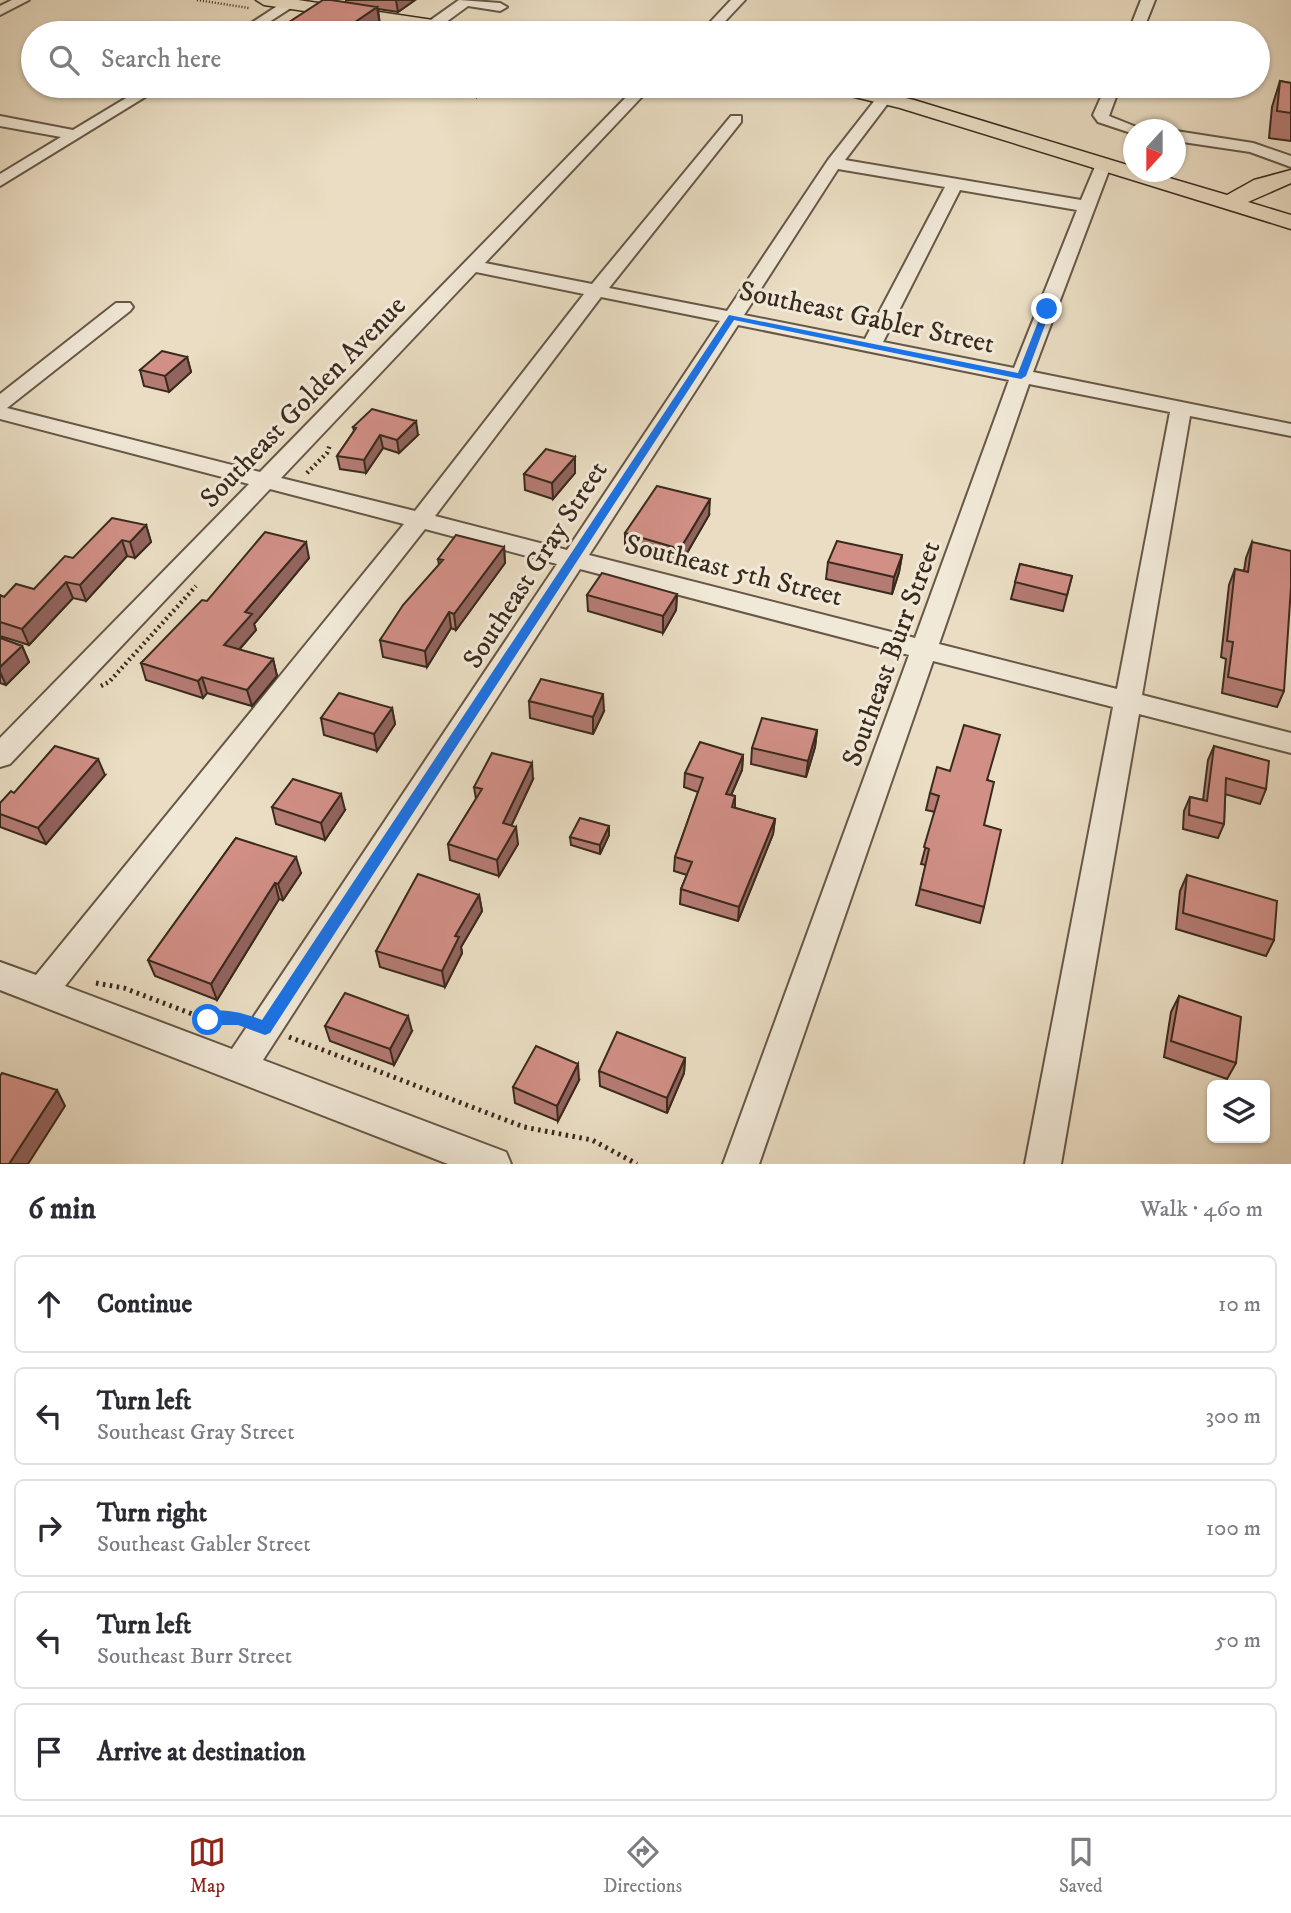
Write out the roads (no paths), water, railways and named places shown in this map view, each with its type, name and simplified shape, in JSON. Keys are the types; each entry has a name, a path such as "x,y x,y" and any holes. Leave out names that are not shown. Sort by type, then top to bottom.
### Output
{"main road":[{"path":"264,0 386,21"},
{"path":"884,98 1291,222"},
{"path":"1229,203 1262,185 1291,176"}],"street":[{"path":"0,11 22,0"},
{"path":"718,21 738,0"},
{"path":"1140,21 1148,0"},
{"path":"436,21 466,1 500,7"},
{"path":"262,21 290,4"},
{"path":"0,181 136,98"},
{"name":"Southeast Golden Avenue","path":"0,756 634,98"},
{"name":"Southeast Gray Street","path":"239,1067 834,163 884,98"},
{"path":"1108,98 1101,115 1103,119 1123,128"},
{"path":"50,982 421,519 596,291 736,119"},
{"path":"0,121 75,135"},
{"path":"1186,137 1253,148 1291,162"},
{"path":"834,163 1085,206"},
{"name":"Southeast Burr Street","path":"741,1164 1021,376 1102,165"},
{"path":"871,346 955,184"},
{"name":"Southeast Gabler Street","path":"473,266 1291,430"},
{"path":"0,404 124,307"},
{"path":"1043,1164 1181,408"},
{"name":"Southeast 5th Street","path":"0,413 1291,743"},
{"path":"0,976 50,982 239,1067 493,1164"}]}
